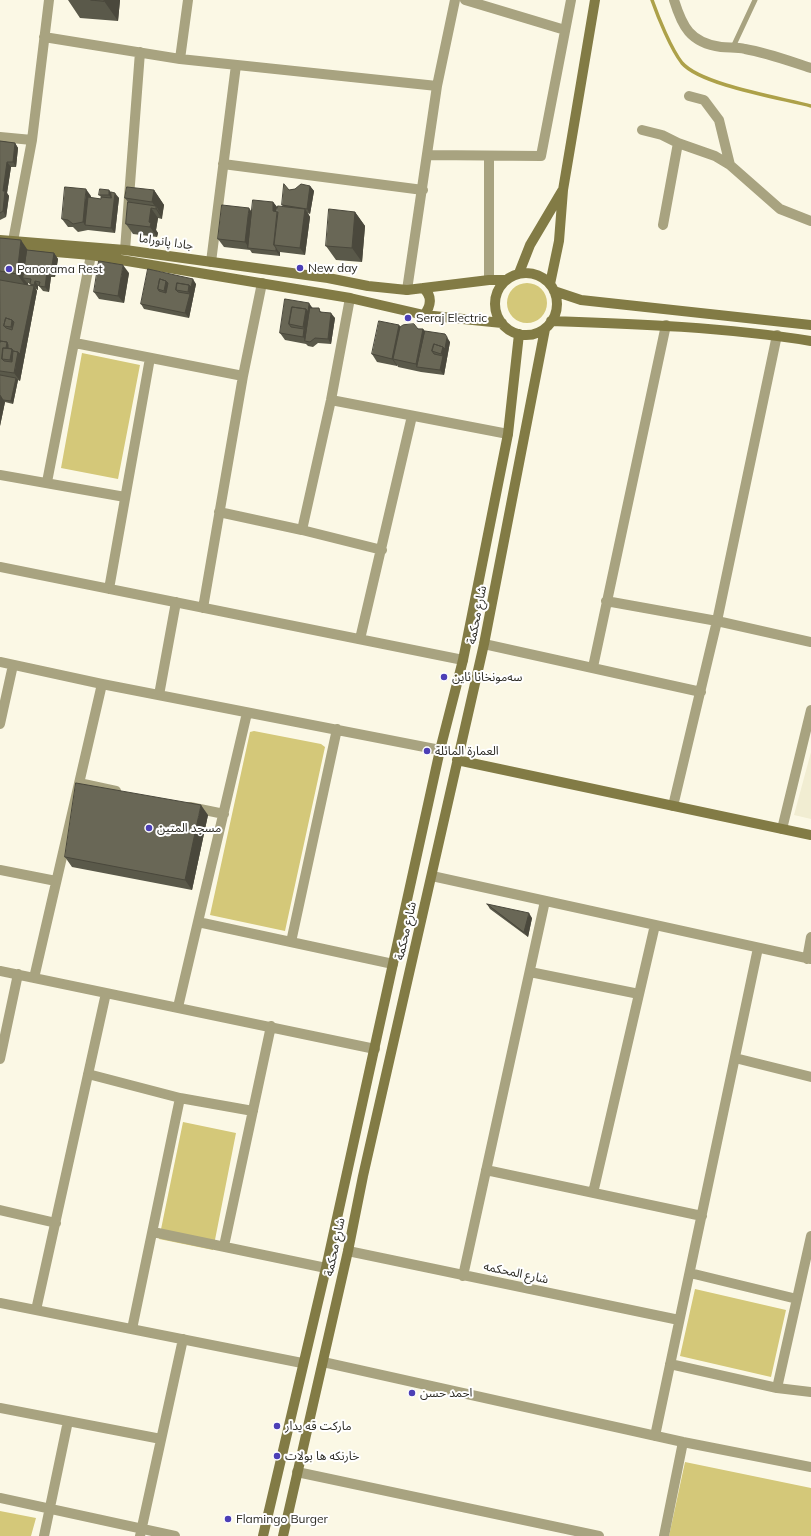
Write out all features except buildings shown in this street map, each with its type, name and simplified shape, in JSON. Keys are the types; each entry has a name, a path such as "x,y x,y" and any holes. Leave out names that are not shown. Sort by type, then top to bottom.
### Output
{"main road":[{"path":"548,325 557,306 552,287 559,242 563,190 595,0"},
{"path":"519,273 530,245 563,190"},
{"name":"جادا پانوراما","path":"0,240 125,250 328,278 368,286 407,290 489,280 506,280"},
{"path":"0,249 9,248 91,255 350,298 424,315 502,323"},
{"path":"811,325 580,300 552,287 542,276 530,273 519,273 506,280 499,289 495,300 495,309 502,323 513,332 519,334 532,334 548,325 666,325 777,335 811,341"},
{"path":"423,288 427,292 430,300 430,307 424,315"},
{"name":"شارع محكمة","path":"283,1536 484,644 548,325"},
{"name":"شارع محكمة","path":"263,1536 302,1363 326,1268 440,750 463,660 508,434 519,334"},
{"path":"457,760 811,835"},
{"path":"354,1141 361,1144 372,1143"},
{"path":"346,1173 357,1172 363,1176"}],"street":[{"path":"13,241 32,140 49,0"},
{"path":"180,59 188,0"},
{"path":"407,290 437,86 455,0"},
{"path":"465,0 565,30"},
{"path":"428,155 541,156 571,0"},
{"path":"674,0 681,22 685,29 696,39 713,46 733,47 760,52 811,68"},
{"path":"44,37 180,59 437,86"},
{"path":"125,250 140,52"},
{"path":"212,262 236,65"},
{"path":"689,96 704,100 719,120 730,165"},
{"path":"642,130 662,135 678,143 714,156 730,165 780,209 811,221"},
{"path":"0,137 32,140"},
{"path":"663,225 678,143"},
{"path":"489,156 489,280"},
{"path":"223,164 422,190"},
{"path":"47,482 91,255"},
{"path":"203,608 243,376 262,283"},
{"path":"302,530 331,400 350,298"},
{"path":"593,668 606,601 666,325"},
{"path":"673,806 717,621 777,335"},
{"path":"75,343 243,376"},
{"path":"109,589 150,358"},
{"path":"331,400 508,434"},
{"path":"360,639 382,550 412,416"},
{"path":"0,475 47,482 125,497"},
{"path":"219,512 302,530 382,550"},
{"path":"0,567 463,660"},
{"path":"606,601 717,621 811,642"},
{"path":"159,695 176,602"},
{"path":"484,644 701,692"},
{"path":"0,662 102,684 440,750"},
{"path":"0,724 14,665"},
{"path":"34,978 102,684"},
{"path":"782,829 811,710"},
{"path":"178,1007 247,712"},
{"path":"291,942 337,729"},
{"path":"79,783 125,793"},
{"path":"178,804 224,814"},
{"path":"0,870 56,882"},
{"path":"432,876 809,959 811,937"},
{"path":"463,1276 545,901"},
{"path":"198,922 393,964"},
{"path":"593,1193 655,925"},
{"path":"655,1436 758,948"},
{"path":"0,970 375,1049"},
{"path":"530,972 639,994"},
{"path":"0,1059 18,974"},
{"path":"36,1310 106,993"},
{"path":"224,1246 271,1026"},
{"path":"735,1058 811,1077"},
{"path":"88,1074 180,1098 253,1111"},
{"path":"132,1329 180,1098"},
{"path":"486,1170 702,1216"},
{"path":"0,1210 56,1223"},
{"path":"153,1232 326,1268"},
{"path":"777,1388 811,1236"},
{"name":"شارع المحكمه","path":"348,1251 679,1320"},
{"path":"690,1273 797,1299"},
{"path":"0,1303 302,1363"},
{"path":"141,1532 183,1339"},
{"path":"323,1362 655,1436 811,1467"},
{"path":"670,1364 777,1388 811,1392"},
{"path":"0,1408 161,1439"},
{"path":"44,1536 68,1420"},
{"path":"664,1536 683,1442"},
{"path":"298,1472 581,1534 599,1536"},
{"path":"0,1498 51,1508 141,1532 175,1536"}],"lane":[{"path":"733,47 755,0"}],"shaded area":[{"path":"531,283 538,286 544,292 547,303 546,311 538,320 531,323 523,323 516,320 508,311 507,299 510,292 519,284"},
{"path":"82,353 140,365 118,479 61,468"},
{"path":"254,731 321,744 325,747 285,931 210,915 250,732"},
{"path":"811,752 811,819 794,815"},
{"path":"183,1122 236,1133 213,1250 159,1239"},
{"path":"695,1289 786,1310 771,1377 680,1356"},
{"path":"685,1462 811,1488 811,1536 669,1536"},
{"path":"0,1511 36,1518 31,1536 0,1536"}],"waterway":[{"path":"652,0 661,24 674,50 682,63 692,71 706,78 742,90 811,106"}],"place":[{"name":"New day","path":"300,268"},
{"name":"Panorama Rest","path":"9,269"},
{"name":"Seraj Electric","path":"408,318"},
{"name":"سەمونخانا ئاین","path":"444,677"},
{"name":"العمارة المائلة","path":"427,751"},
{"name":"مسجد المتين","path":"149,828"},
{"name":"احمد حسن","path":"412,1393"},
{"name":"ماركت قه يدار","path":"277,1426"},
{"name":"خارنكه ها بولات","path":"277,1456"},
{"name":"Flamingo Burger","path":"228,1519"}]}
